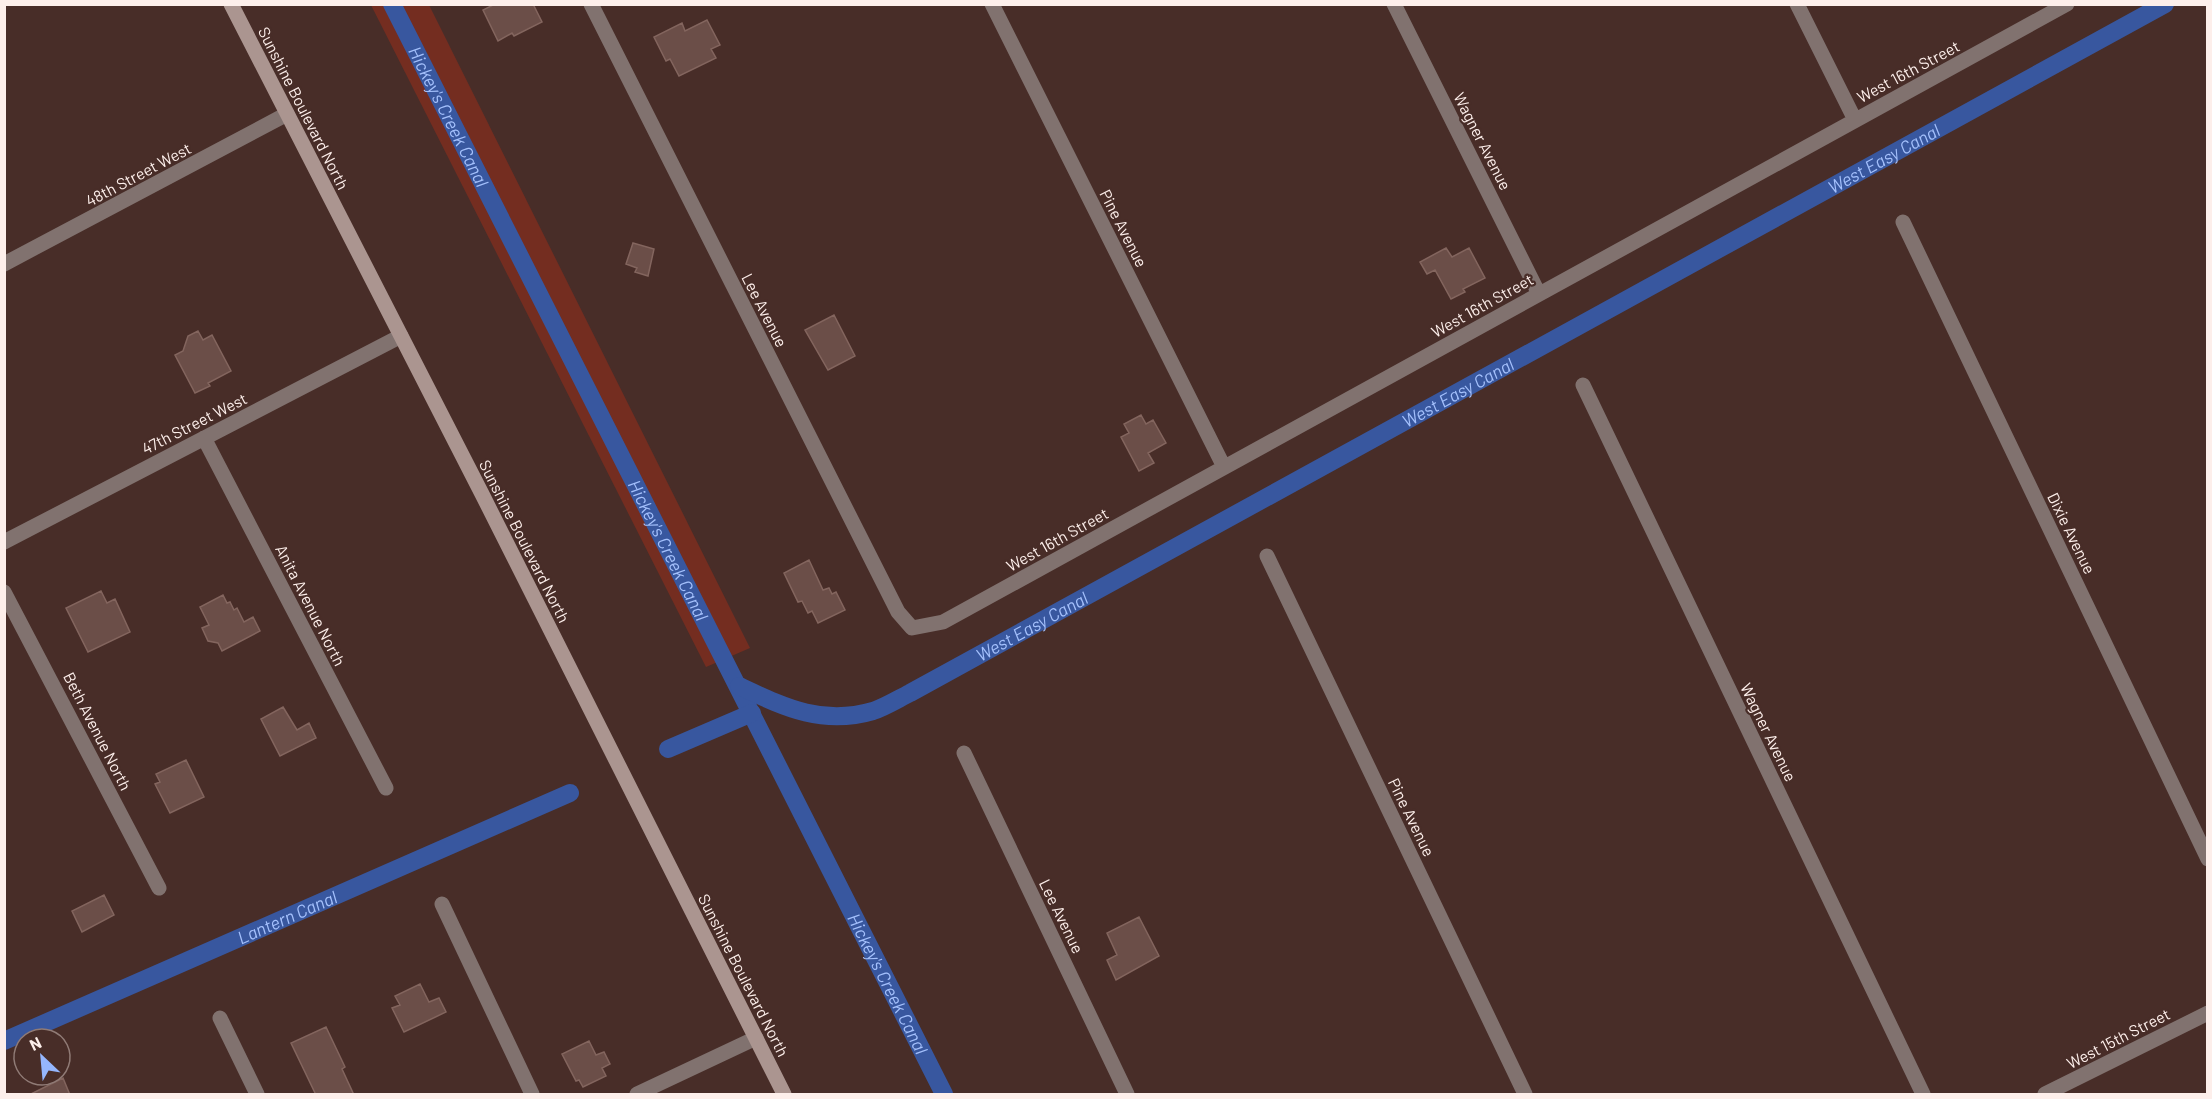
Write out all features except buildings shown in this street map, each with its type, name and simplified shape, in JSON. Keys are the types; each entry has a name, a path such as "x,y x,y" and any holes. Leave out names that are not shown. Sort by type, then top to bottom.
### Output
{"street":[{"name":"Sunshine Boulevard North","path":"231,4 784,1095"},
{"name":"Lee Avenue","path":"591,4 898,612 912,628"},
{"name":"Pine Avenue","path":"993,4 1224,467"},
{"name":"Wagner Avenue","path":"1394,4 1539,294"},
{"path":"1797,4 1855,120"},
{"name":"West 16th Street","path":"912,628 943,622 2067,4"},
{"name":"48th Street West","path":"4,264 287,114"},
{"name":"Dixie Avenue","path":"1903,222 2208,859"},
{"name":"47th Street West","path":"4,542 401,336"},
{"name":"Wagner Avenue","path":"1583,385 1923,1095"},
{"name":"Anita Avenue North","path":"204,438 386,788"},
{"name":"Pine Avenue","path":"1267,556 1525,1095"},
{"name":"Beth Avenue North","path":"4,592 159,888"},
{"name":"Lee Avenue","path":"964,753 1127,1095"},
{"path":"442,904 532,1095"},
{"name":"West 15th Street","path":"2045,1095 2208,1013"},
{"path":"220,1018 257,1095"},
{"path":"637,1095 756,1038"}],"shaded area":[{"path":"371,5 429,5 750,648 706,667"}],"waterway":[{"name":"Hickey's Creek Canal","path":"392,4 944,1094"},
{"name":"West Easy Canal","path":"739,686 788,707 820,715 854,715 887,705 2165,4"},
{"name":"Lantern Canal","path":"668,749 752,713"},
{"name":"Lantern Canal","path":"4,1041 570,793"}]}
